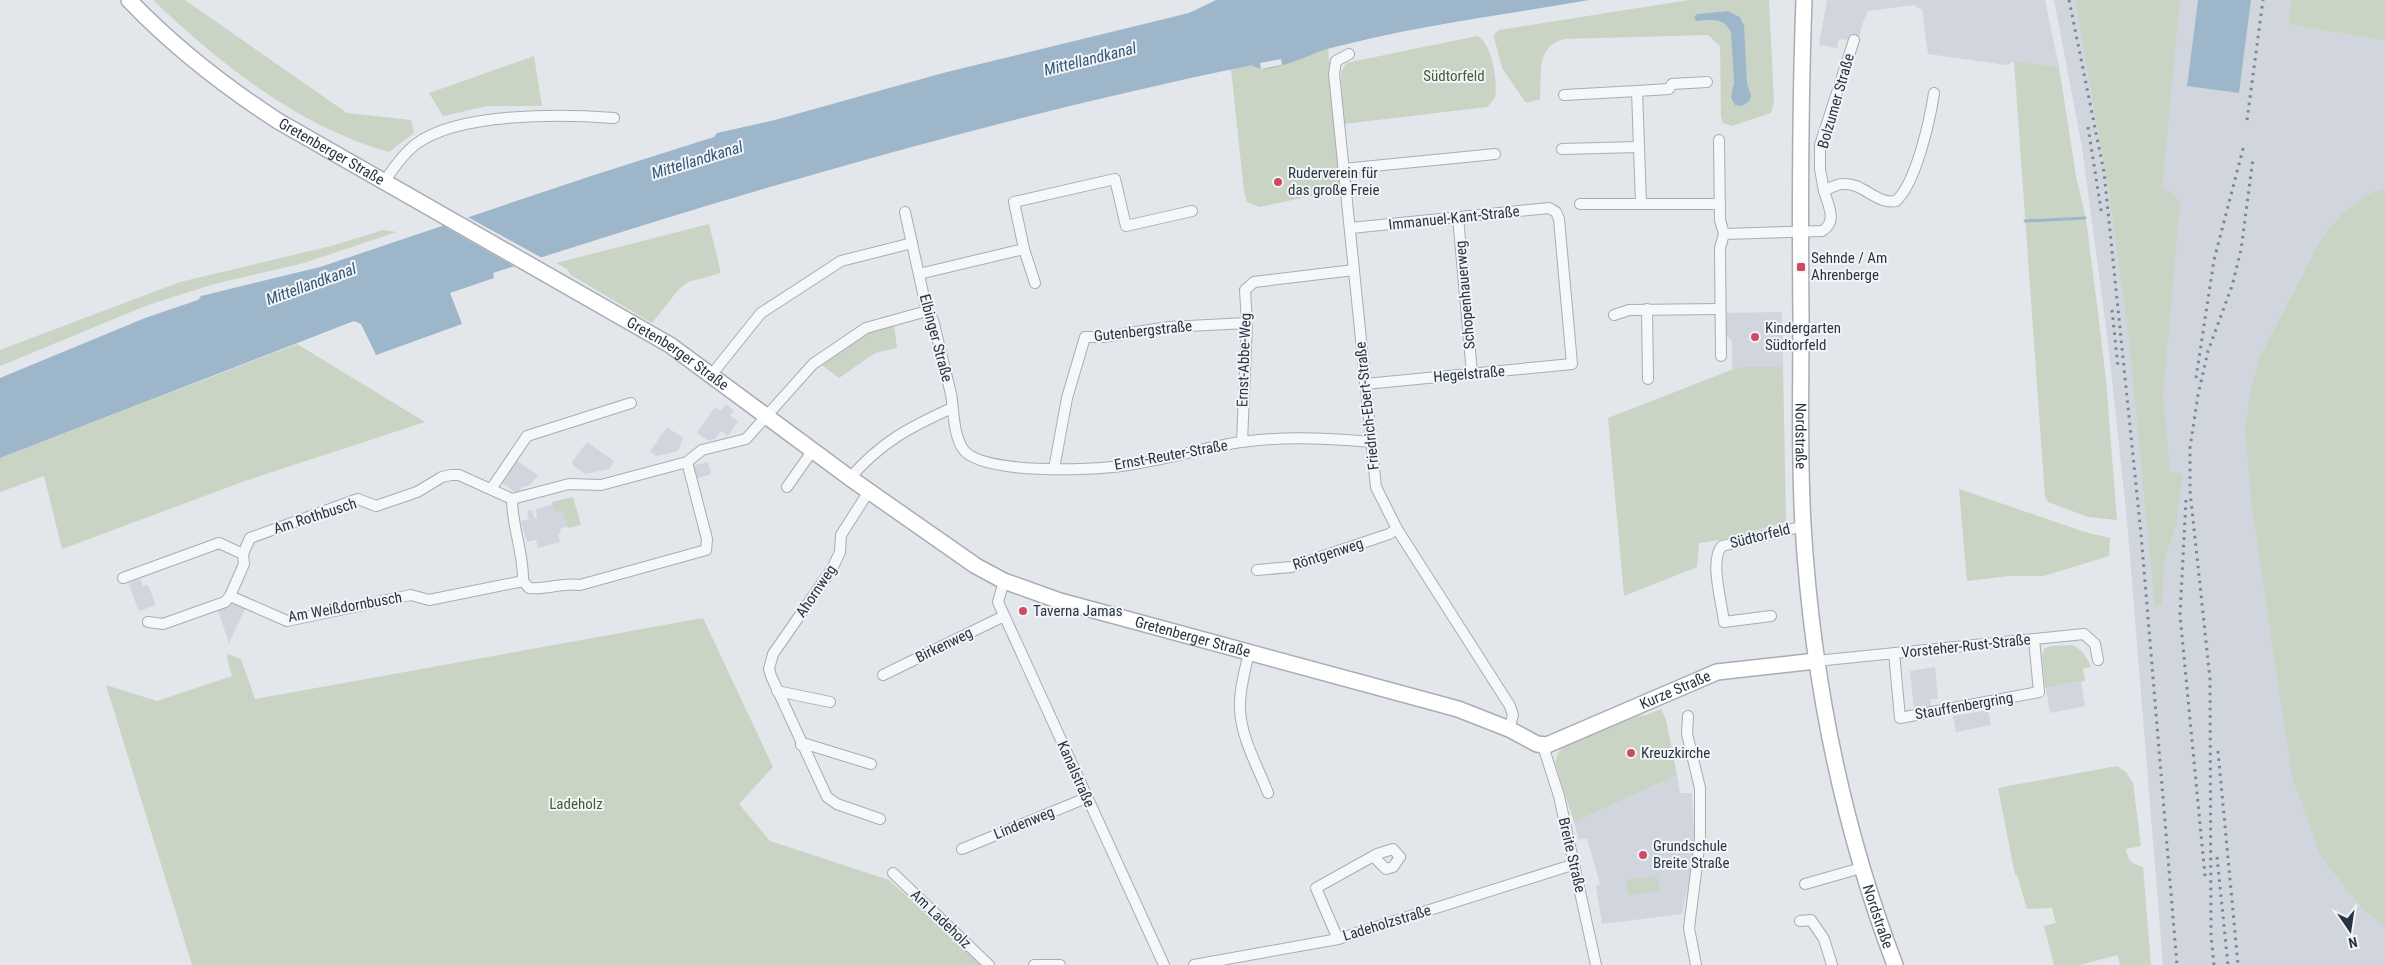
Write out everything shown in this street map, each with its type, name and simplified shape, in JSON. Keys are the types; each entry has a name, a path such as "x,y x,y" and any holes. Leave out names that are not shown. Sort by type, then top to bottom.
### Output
{"main road":[{"name":"Gretenberger Straße","path":"129,0 188,56 245,100 443,216 634,323 712,374 850,478 976,566 1004,581 1060,601 1458,710 1509,729 1543,746"},
{"name":"Nordstraße","path":"1804,0 1800,233 1803,524 1816,660 1837,775 1861,868 1895,965"},
{"name":"Kurze Straße","path":"1543,746 1717,672 1816,660"}],"street":[{"name":"Bolzumer Straße","path":"1800,233 1822,231 1830,224 1830,212 1820,170 1820,145 1854,40"},
{"name":"Friedrich-Ebert-Straße","path":"1349,54 1340,57 1334,67 1343,169 1352,228 1354,270 1376,487 1397,529 1510,706 1513,715 1509,729"},
{"path":"1564,95 1669,89 1672,84 1707,82"},
{"path":"1637,91 1641,203"},
{"path":"1824,191 1845,183 1888,203 1896,201 1906,190 1919,155 1931,114 1934,93"},
{"name":"Gretenberger Straße","path":"385,181 404,154 417,143 432,134 463,125 543,115 614,118"},
{"path":"1719,140 1720,220 1724,234 1720,248 1721,356"},
{"path":"1562,149 1638,147"},
{"path":"1343,169 1495,154"},
{"path":"1035,283 1024,249 1014,202 1115,179 1126,226 1192,210"},
{"path":"1580,204 1720,204"},
{"name":"Immanuel-Kant-Straße","path":"1352,228 1549,208 1556,212 1559,219 1572,364"},
{"name":"Elbinger Straße","path":"905,212 927,311 933,320 959,440 964,450 974,458"},
{"name":"Schopenhauerweg","path":"1458,217 1472,373"},
{"path":"1724,234 1800,233"},
{"path":"712,374 761,313 842,261 912,243"},
{"path":"919,274 1024,249"},
{"name":"Ernst-Abbe-Weg","path":"1242,442 1247,324 1245,290 1254,282 1354,270"},
{"path":"1614,315 1629,310 1647,309 1720,310"},
{"path":"1647,309 1648,380"},
{"path":"687,462 707,539 706,550 580,585 569,583 544,590 529,588 523,581 523,567 517,543 512,499 569,484 601,485 687,462 702,450 746,439 813,364 866,328 927,311"},
{"name":"Gutenbergstraße","path":"1054,469 1067,398 1085,337 1103,337 1169,327 1247,324"},
{"name":"Hegelstraße","path":"1365,384 1572,364"},
{"path":"491,489 527,436 631,403"},
{"path":"850,478 876,450 914,425 952,408"},
{"name":"Ernst-Reuter-Straße","path":"974,458 990,464 1021,468 1054,469 1121,466 1242,442 1295,438 1370,442"},
{"path":"787,488 813,450"},
{"name":"Am Rothbusch","path":"230,596 244,564 243,554 250,538 358,499 376,506 417,492 442,477 459,475 512,499"},
{"name":"Ahornweg","path":"869,491 846,524 841,535 838,560 773,654 769,669 801,745 827,797 837,804 880,819"},
{"name":"Südtorfeld","path":"1771,616 1724,622 1715,563 1718,551 1722,546 1796,528 1803,524"},
{"name":"Röntgenweg","path":"1257,570 1291,567 1389,534 1397,529"},
{"path":"124,578 219,543 243,554"},
{"name":"Am Weißdornbusch","path":"230,596 287,621 411,595 429,600 523,581"},
{"name":"Kanalstraße","path":"1004,581 998,602 1164,965"},
{"path":"148,622 163,624 225,602 230,596"},
{"name":"Birkenweg","path":"883,675 1004,616"},
{"name":"Vorsteher-Rust-Straße","path":"1816,660 2084,634 2096,644 2098,660"},
{"name":"Stauffenbergring","path":"1894,653 1900,718 2039,692 2034,639"},
{"path":"1249,652 1240,693 1242,726 1268,793"},
{"path":"777,691 830,702"},
{"path":"1688,716 1687,734 1700,788 1700,840 1688,928 1696,965"},
{"path":"801,745 806,744 871,764"},
{"name":"Breite Straße","path":"1543,746 1575,864 1596,965"},
{"name":"Lindenweg","path":"962,849 1086,798"},
{"path":"1338,939 1316,888 1374,857"},
{"name":"Ladeholzstraße","path":"1194,965 1338,939 1575,864"},
{"name":"Nordstraße","path":"1805,884 1861,868"},
{"name":"Am Ladeholz","path":"893,873 989,965"},
{"path":"1800,921 1811,920 1824,939 1832,965"},
{"path":"1034,965 1060,965"}],"shaded area":[{"path":"1827,0 2045,0 2059,67 2014,61 2007,65 1928,54 1922,10 1914,5 1868,11 1858,41 1839,39 1837,48 1819,45"},
{"path":"2054,0 2198,0 2187,86 2239,92 2251,0 2291,0 2288,24 2385,41 2385,965 2163,965 2127,520 2108,342 2082,147"},
{"name":"Kindergarten Südtorfeld","path":"1782,312 1783,367 1739,367 1732,370 1732,341 1725,334 1724,313"},
{"path":"726,404 734,410 730,416 738,421 728,436 721,431 716,438 709,441 697,433 715,407 721,411"},
{"path":"667,427 683,438 678,451 656,456 650,451"},
{"path":"587,442 614,461 609,469 585,474 573,465 572,462"},
{"path":"516,460 538,475 530,485 522,487 518,494 499,481"},
{"path":"708,462 711,474 696,479 692,466"},
{"path":"553,504 555,512 563,510 568,526 560,529 561,533 558,534 560,542 538,548 536,540 527,542 521,521 529,519 527,511 532,510 534,518 537,517 536,509"},
{"path":"140,579 143,586 148,585 156,605 139,611 128,583"},
{"path":"235,602 246,607 229,643 217,608"},
{"path":"1935,667 1938,699 1930,699 1931,706 1914,709 1910,671"},
{"path":"2081,682 2085,706 2050,713 2046,688"},
{"path":"1988,710 1991,725 1956,732 1953,716"},
{"name":"Grundschule Breite Straße","path":"1677,775 1680,793 1692,793 1695,849 1682,914 1602,924 1596,886 1600,884 1587,838 1579,840 1574,822"}],"green space":[{"path":"153,0 185,0 347,113 411,120 414,133 389,152 356,141 324,127 292,110 233,70"},
{"path":"1689,0 1769,0 1774,103 1771,113 1732,126 1723,123 1721,117 1720,46 1708,35 1564,39 1548,48 1544,55 1541,71 1540,99 1526,103 1502,68 1494,37 1495,33 1499,30","holes":["1728,11 1740,17 1743,21 1747,82 1750,92 1732,86 1734,82 1732,34 1730,29 1718,21 1697,14"]},
{"path":"2075,0 2180,0 2162,188 2174,195 2180,205 2163,395 2170,471 2183,474 2176,524 2164,560 2162,605 2155,606 2129,339 2109,190"},
{"path":"2291,0 2385,0 2385,41 2288,24"},
{"name":"Südtorfeld","path":"1477,36 1487,46 1495,73 1495,98 1487,107 1343,124 1341,73 1346,63"},
{"path":"1328,49 1341,183 1339,190 1260,207 1247,202 1244,192 1231,69"},
{"path":"534,56 542,106 487,106 443,116 429,93"},
{"path":"2014,61 2059,67 2076,176 2086,219 2098,312 2106,380 2117,520 2088,517 2048,502 2045,497"},
{"path":"2385,188 2385,927 2363,909 2321,857 2292,777 2252,507 2245,427 2252,384 2260,357 2322,238 2343,213 2365,196"},
{"path":"709,224 721,273 688,282 679,289 652,323 571,275 567,269 556,263"},
{"path":"383,230 397,232 304,263 214,284 148,305 0,366 0,350 180,282 331,246"},
{"path":"894,324 897,348 875,353 839,378 819,363 869,330"},
{"path":"297,344 425,422 245,481 62,549 44,476 0,492 0,458"},
{"path":"1739,367 1783,367 1786,522 1725,539 1699,543 1697,567 1624,596 1608,418"},
{"path":"1959,489 2085,532 2110,538 2109,556 2044,576 2009,576 1967,581"},
{"path":"573,497 581,525 568,528 563,511 555,512 552,502"},
{"name":"Ladeholz","path":"703,618 773,767 739,804 770,841 889,880 982,965 192,965 106,685 157,701 232,676 227,659 228,654 241,659 255,699"},
{"path":"2072,645 2084,654 2091,667 2083,669 2085,681 2045,688 2042,656 2044,649 2051,646"},
{"path":"1661,709 1666,720 1677,775 1574,822 1555,763 1559,751 1565,746 1637,716 1646,715"},
{"path":"2117,766 2126,772 2133,783 2141,846 2126,849 2131,861 2143,867 2151,965 2120,965 2118,955 2079,965 2054,965 2044,926 2056,923 2052,908 2027,909 2017,875 2015,875 1998,788"},
{"path":"1657,876 1660,891 1628,895 1626,880"}],"water":[{"name":"Mittellandkanal","path":"1216,0 1589,0 1359,41 1327,49 1278,67 1267,69 1252,65 1156,86 1060,108 869,158 493,273 494,278 450,293 462,324 376,355 361,324 354,321 0,458 0,378 145,318 198,300 201,296 320,267 591,176 714,137 717,133 775,120 943,73 1189,13"},
{"path":"2198,0 2251,0 2239,93 2187,86"},
{"path":"1728,11 1740,17 1744,25 1747,82 1751,96 1749,101 1742,106 1735,105 1731,98 1734,82 1731,32 1728,27 1720,22 1711,20 1696,21 1694,17 1697,14"}],"pier":[{"path":"1281,59 1282,65 1261,69 1260,63"},
{"path":"464,215 544,259 517,268 440,224"}],"waterway":[{"path":"2025,221 2085,218"}],"railway":[{"path":"2069,0 2104,172 2141,534 2177,965"},
{"path":"2247,120 2263,0"},
{"path":"2088,127 2102,216"},
{"path":"2196,378 2214,260 2244,145"},
{"path":"2214,965 2211,935 2210,679 2190,491 2190,448 2198,395 2208,351 2232,286 2241,250 2253,158"},
{"path":"2112,310 2118,367"},
{"path":"2186,500 2180,615 2205,876"},
{"path":"2218,751 2238,965"},
{"path":"2217,857 2228,965"}],"place":[{"name":"Ruderverein für das große Freie","path":"1278,182"},
{"name":"Sehnde / Am Ahrenberge","path":"1801,267"},
{"name":"Kindergarten Südtorfeld","path":"1755,337"},
{"name":"Taverna Jamas","path":"1023,611"},
{"name":"Kreuzkirche","path":"1631,753"},
{"name":"Grundschule Breite Straße","path":"1643,855"}]}
